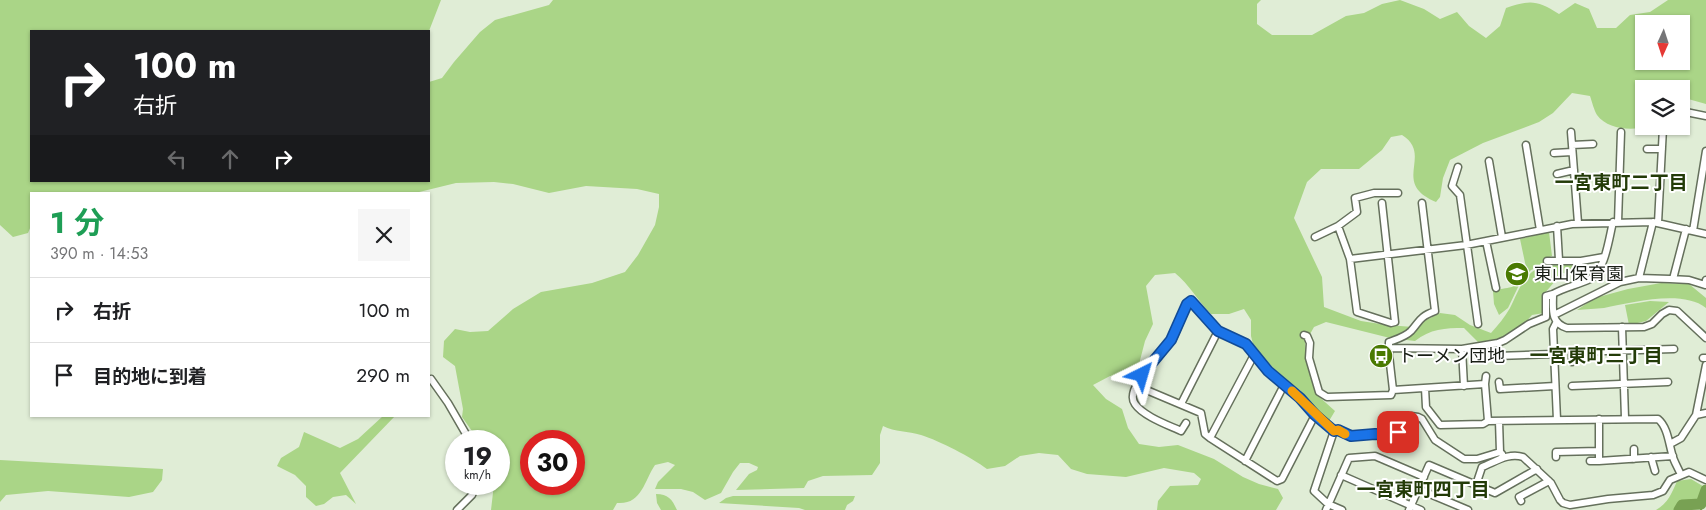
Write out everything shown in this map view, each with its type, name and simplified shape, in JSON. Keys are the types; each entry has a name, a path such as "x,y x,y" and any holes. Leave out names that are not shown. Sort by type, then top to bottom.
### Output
{"street":[{"path":"1690,113 1706,116"},
{"path":"1571,132 1578,223"},
{"path":"1389,348 1462,349 1489,346 1505,340 1529,324 1546,317 1546,296 1591,279 1600,270 1615,222 1621,132"},
{"path":"1639,278 1655,223 1663,135"},
{"path":"1554,153 1593,144"},
{"path":"1526,145 1540,230"},
{"path":"1647,149 1662,149"},
{"path":"1693,231 1706,151"},
{"path":"1489,161 1502,237"},
{"path":"1458,167 1452,186 1460,195 1478,324"},
{"path":"1557,174 1574,170"},
{"path":"1315,237 1338,226 1357,212 1355,198 1374,193 1398,193"},
{"path":"1338,226 1350,259 1357,312 1391,324 1395,322 1382,203"},
{"path":"1304,335 1307,336 1310,343 1309,358 1319,392 1327,397 1391,395 1394,390 1389,342 1405,336 1411,331 1418,320 1434,311 1422,203"},
{"path":"1350,259 1466,245 1578,223 1655,223 1706,234"},
{"path":"1557,226 1559,260"},
{"path":"1673,279 1686,229"},
{"path":"1486,241 1496,288"},
{"path":"1547,261 1581,261 1604,257"},
{"path":"1554,315 1620,282 1639,278 1673,279 1689,280 1705,285 1706,280"},
{"path":"1553,294 1556,323 1553,329 1557,420"},
{"path":"1186,423 1181,431 1143,412 1134,403 1132,398 1142,375 1171,340 1187,304 1191,301 1218,331 1246,344 1268,371 1300,398 1315,415 1334,431 1338,430 1351,436 1396,435 1407,418 1418,417 1422,419 1435,440 1464,459 1502,455 1518,455 1523,457 1549,481 1560,500 1570,505 1653,495 1663,491 1670,480 1689,472 1706,480"},
{"path":"1556,323 1567,328 1644,327 1652,324 1669,310 1677,311 1706,338"},
{"path":"1622,327 1625,418"},
{"path":"1181,404 1218,331"},
{"path":"1462,349 1464,386"},
{"path":"1572,362 1572,352 1674,349"},
{"path":"1210,438 1254,354"},
{"path":"1497,356 1554,354"},
{"path":"1670,444 1681,438 1696,415 1705,360"},
{"path":"1486,376 1488,421"},
{"path":"431,379 464,430"},
{"path":"1500,382 1500,389 1555,386"},
{"path":"1572,386 1668,382"},
{"path":"1394,390 1485,384"},
{"path":"1244,461 1284,385"},
{"path":"1136,386 1201,413 1205,434 1277,481 1282,479 1315,415"},
{"path":"1425,388 1426,407 1440,425 1483,424 1488,421 1658,419 1662,421 1672,456 1681,475"},
{"path":"1696,415 1706,413"},
{"path":"1599,419 1600,461"},
{"path":"1499,421 1502,455"},
{"path":"1334,431 1314,492 1327,507 1342,510"},
{"path":"1634,449 1634,458"},
{"path":"1556,457 1556,452 1599,451"},
{"path":"1476,485 1482,467 1502,455"},
{"path":"1327,507 1349,458 1375,456 1424,477"},
{"path":"1590,461 1672,456"},
{"path":"1651,457 1655,471"},
{"path":"1410,508 1429,465 1495,493 1537,469"},
{"path":"1340,475 1410,508 1421,510"},
{"path":"1521,501 1519,497 1549,481"},
{"path":"1418,489 1468,510"},
{"path":"457,510 472,495"}],"green space":[{"path":"0,0 441,0 429,30 30,30 30,182 430,182 430,82 442,78 480,32 495,20 549,5 553,0 1261,0 1257,4 1257,24 1272,35 1312,35 1346,16 1364,13 1382,4 1400,0 1424,9 1440,19 1457,12 1469,26 1486,38 1500,26 1506,8 1521,4 1539,4 1559,14 1575,3 1589,9 1597,28 1616,28 1630,15 1650,12 1668,0 1706,0 1706,104 1690,100 1690,80 1635,80 1635,128 1628,129 1608,124 1602,120 1596,113 1590,96 1572,93 1553,113 1539,122 1483,143 1450,160 1443,178 1440,197 1436,202 1423,194 1416,186 1413,178 1414,151 1411,143 1402,135 1391,137 1382,150 1359,169 1321,169 1307,182 1294,218 1322,277 1324,307 1361,321 1413,327 1440,313 1455,315 1470,325 1491,333 1506,315 1522,284 1532,272 1553,265 1596,267 1580,279 1577,274 1562,273 1544,294 1544,313 1532,315 1523,325 1509,335 1494,340 1478,342 1464,328 1450,328 1426,334 1415,341 1390,338 1326,322 1314,327 1305,343 1311,378 1316,394 1335,411 1329,421 1316,410 1300,390 1287,382 1254,348 1251,336 1251,320 1244,309 1229,314 1211,314 1185,282 1175,273 1155,275 1146,286 1153,324 1145,341 1138,368 1125,381 1110,376 1093,385 1106,399 1122,409 1128,428 1139,444 1159,447 1178,445 1214,459 1243,477 1278,489 1283,498 1276,510 1157,510 1158,501 1170,486 1198,485 1201,479 1194,473 1164,468 1126,477 1087,474 1071,469 1058,455 1039,453 1020,456 1005,466 987,469 937,441 883,426 880,435 880,463 872,475 823,476 808,481 804,488 736,490 749,474 757,470 758,467 749,463 740,463 721,493 705,500 693,492 681,489 655,489 658,482 675,465 668,462 655,465 637,496 625,503 617,503 613,510 491,510 493,495 510,495 510,430 471,430 462,417 463,409 455,366 443,357 444,341 455,329 470,332 488,331 513,309 541,292 592,283 625,272 638,255 655,225 659,207 659,194 637,189 586,186 549,193 513,184 494,182 456,183 419,192 30,192 30,228 28,233 13,237 0,225"},
{"path":"1549,232 1552,256 1544,259 1546,264 1531,270 1520,283 1508,308 1499,315 1494,304 1493,291 1515,285 1527,272 1520,239"},
{"path":"1661,283 1689,284 1706,298 1706,308 1696,302 1670,298 1577,310 1595,298"},
{"path":"1650,301 1669,302 1646,321 1629,325 1625,305"},
{"path":"382,417 394,417 340,473 356,504 346,495 333,497 324,504 316,506 306,497 306,486 295,475 277,466 281,458 299,447 304,432 340,448 358,439"},
{"path":"0,460 163,469 162,480 153,492 129,497 48,491 6,495 0,502"},
{"path":"1691,479 1706,488 1700,505 1687,510 1656,510 1667,501 1677,481"},
{"path":"656,494 669,498 677,510 661,510 657,503"},
{"path":"733,496 855,496 845,510 805,510 799,508 719,503"}],"waterway":[{"path":"1679,510 1682,505 1701,504 1706,490"},
{"path":"1701,504 1701,510"}],"slow traffic":[{"path":"1292,391 1315,415 1334,431 1338,430 1345,434"}],"place":[{"name":"東山保育園","path":"1517,274"},
{"name":"トーメン団地","path":"1381,356"}],"district":[{"name":"一宮東町二丁目","path":"1621,182"},
{"name":"一宮東町三丁目","path":"1596,355"},
{"name":"一宮東町四丁目","path":"1423,489"}],"route":[{"path":"1142,375 1171,340 1187,304 1191,301 1218,331 1246,344 1268,371 1300,398 1315,415 1334,431 1338,430 1351,436 1396,435 1398,432"}]}
